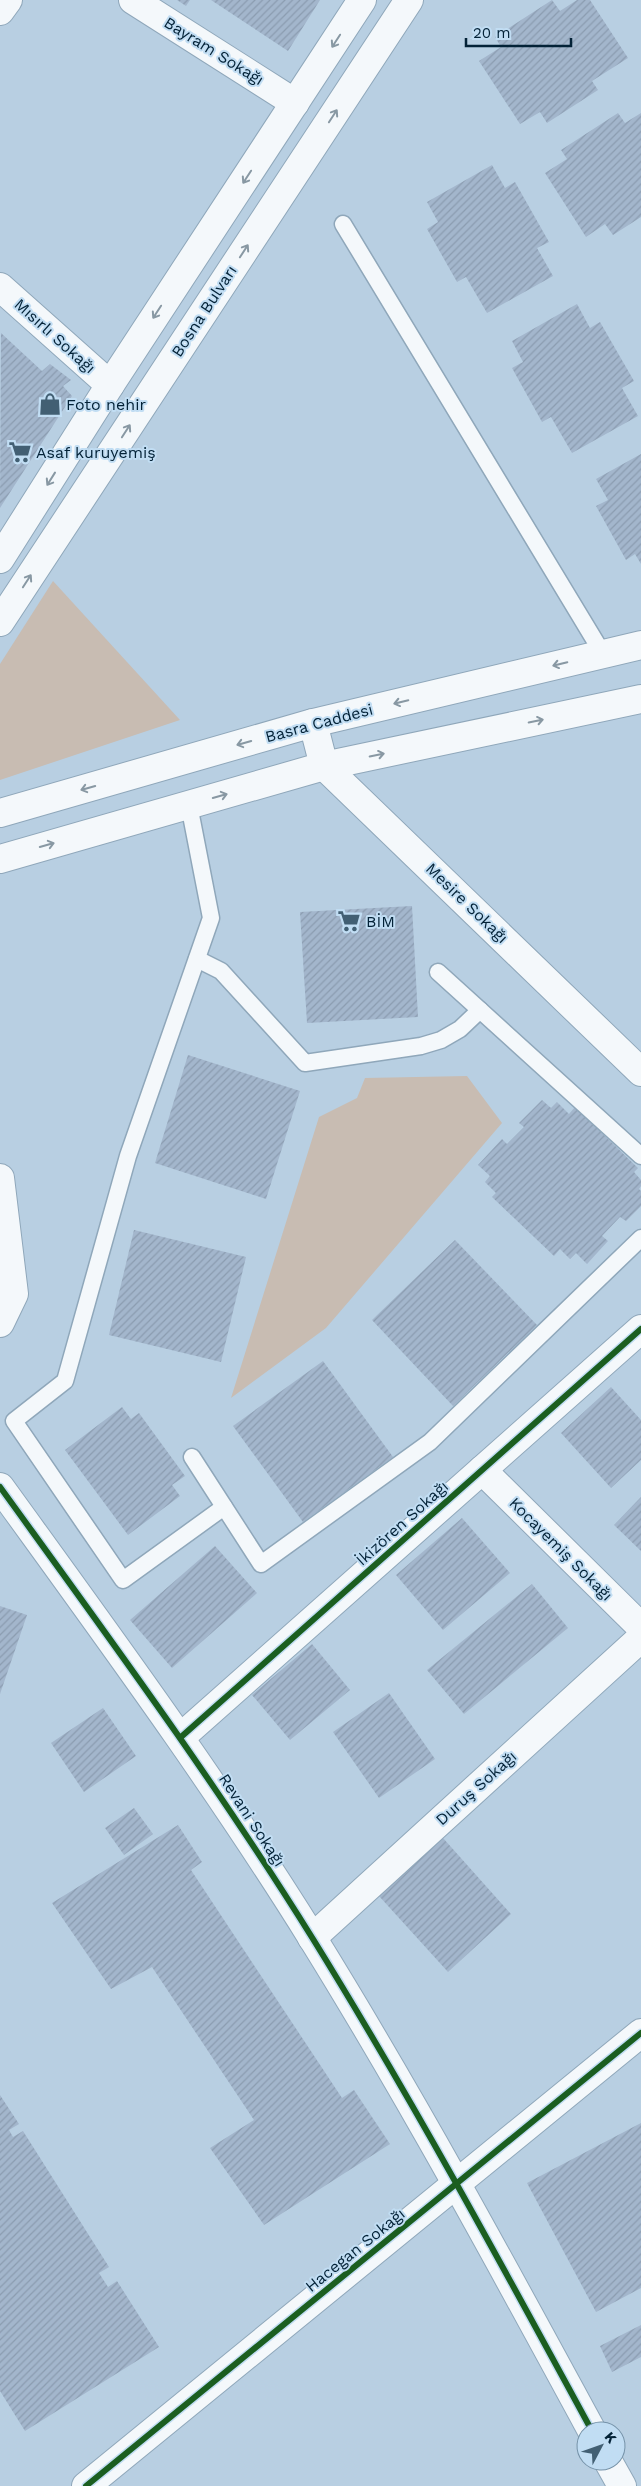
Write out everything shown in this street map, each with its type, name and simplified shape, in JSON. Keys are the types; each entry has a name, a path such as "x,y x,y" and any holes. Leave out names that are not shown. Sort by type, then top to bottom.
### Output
{"street":[{"path":"0,12 8,0"},
{"name":"Bayram Sokağı","path":"133,0 295,103"},
{"path":"0,559 110,385 362,0"},
{"name":"Bosna Bulvarı","path":"0,622 409,0"},
{"name":"Mısırlı Sokağı","path":"0,287 110,385"},
{"name":"Basra Caddesi","path":"0,813 313,723 641,644"},
{"path":"0,859 324,766 641,699"},
{"path":"313,723 324,766"},
{"name":"Mesire Sokağı","path":"324,766 641,1072"},
{"path":"0,1178 14,1294 0,1323"},
{"name":"İkizören Sokağı","path":"181,1738 641,1329"},
{"name":"Kocayemiş Sokağı","path":"482,1470 641,1627"},
{"name":"Revani Sokağı","path":"0,1487 181,1738 312,1938 458,2184 587,2421"},
{"name":"Duruş Sokağı","path":"312,1938 641,1638"},
{"name":"Hacegan Sokağı","path":"86,2486 641,2033"},
{"path":"614,2471 622,2486"}],"lane":[{"path":"343,224 603,654"},
{"path":"189,805 211,918 128,1156 65,1381 14,1421 123,1580 224,1507"},
{"path":"197,959 221,971 305,1064 421,1046 441,1040 460,1029 480,1010"},
{"path":"438,972 641,1156"},
{"path":"192,1457 261,1564 430,1442 641,1238"}],"shaded area":[{"path":"53,581 180,720 0,780 0,664"},
{"path":"467,1076 502,1123 326,1328 231,1398 319,1117 357,1098 365,1078"}],"building":[{"path":"177,0 190,0 186,6"},
{"path":"211,0 320,0 288,51"},
{"path":"552,0 560,11 577,0 590,0 628,58 592,81 598,90 547,123 540,112 520,124 479,61 501,47 495,37"},
{"path":"618,113 625,123 641,113 641,217 613,235 605,224 586,237 545,173 567,159 561,150"},
{"path":"492,165 505,188 515,182 549,242 537,248 553,276 487,313 466,277 457,282 427,229 438,222 427,202"},
{"path":"577,304 590,328 600,322 634,381 622,388 638,416 572,453 551,417 542,422 512,368 523,362 512,341"},
{"path":"1,333 42,371 50,364 71,380 63,386 72,396 0,508"},
{"path":"641,454 641,564 635,554 626,560 596,506 608,500 596,479"},
{"path":"412,906 418,1017 307,1023 300,912"},
{"path":"188,1055 300,1091 266,1199 155,1163"},
{"path":"542,1100 551,1108 557,1102 569,1114 575,1107 638,1168 634,1172 641,1180 639,1189 641,1191 641,1206 626,1221 620,1217 602,1236 608,1241 587,1264 576,1253 570,1259 560,1249 554,1256 492,1197 496,1193 485,1182 490,1176 478,1165 502,1139 507,1144 524,1127 519,1123"},
{"path":"134,1230 246,1257 221,1362 109,1335"},
{"path":"455,1240 537,1325 453,1406 372,1320"},
{"path":"323,1361 393,1457 303,1522 233,1426"},
{"path":"611,1387 641,1420 641,1460 611,1488 561,1433"},
{"path":"122,1407 131,1419 139,1413 185,1476 172,1485 180,1496 128,1535 65,1450"},
{"path":"641,1497 641,1551 614,1525"},
{"path":"462,1518 510,1573 443,1630 396,1575"},
{"path":"215,1546 257,1593 172,1668 130,1620"},
{"path":"532,1584 568,1628 464,1714 427,1670"},
{"path":"0,1606 27,1615 0,1694"},
{"path":"312,1644 350,1690 290,1740 252,1695"},
{"path":"389,1693 435,1759 379,1798 333,1732"},
{"path":"103,1708 136,1756 84,1792 51,1743"},
{"path":"134,1808 153,1834 124,1855 105,1828"},
{"path":"178,1825 202,1862 191,1870 342,2098 354,2090 390,2144 264,2225 210,2148 254,2120 152,1967 111,1989 52,1903"},
{"path":"443,1838 511,1914 448,1972 379,1896"},
{"path":"0,2095 19,2124 9,2130 13,2137 23,2131 109,2267 99,2273 108,2287 117,2281 159,2347 25,2431 0,2391"},
{"path":"641,2123 641,2288 596,2312 527,2183"},
{"path":"641,2325 641,2357 612,2372 600,2346"}],"cycle path":[{"path":"181,1737 641,1329"},
{"path":"0,1487 200,1766 313,1939 421,2121 587,2421"},
{"path":"86,2486 641,2033"}],"place":[{"name":"Foto nehir","path":"50,404"},
{"name":"Asaf kuruyemiş","path":"20,452"},
{"name":"BİM","path":"349,921"}]}
